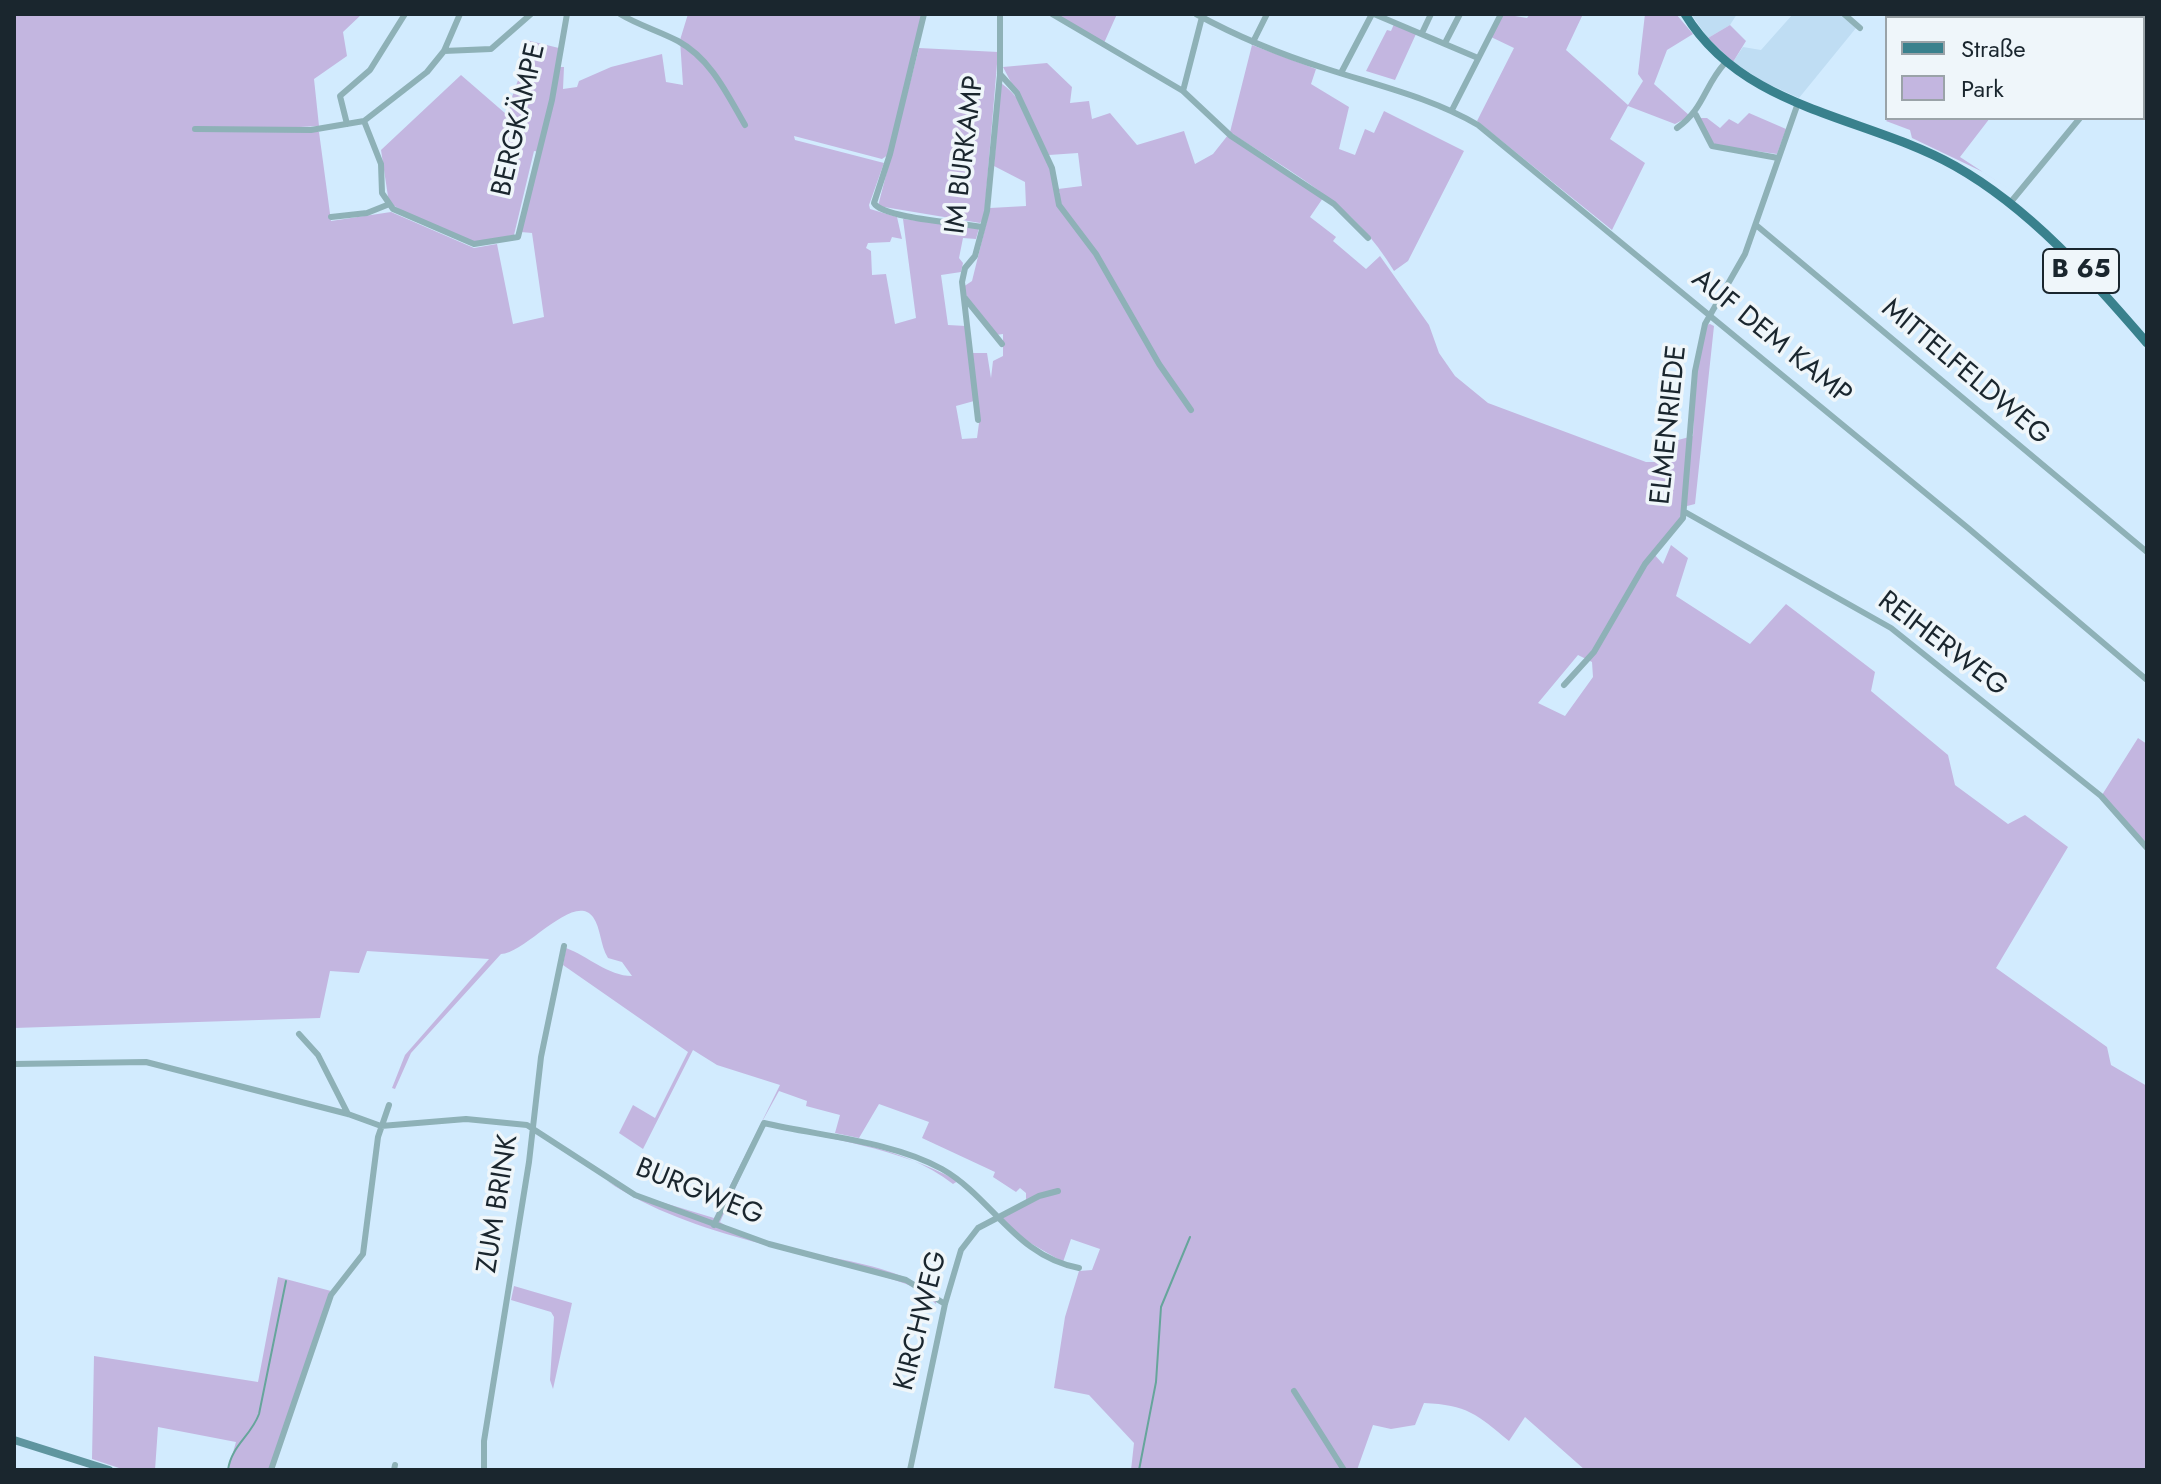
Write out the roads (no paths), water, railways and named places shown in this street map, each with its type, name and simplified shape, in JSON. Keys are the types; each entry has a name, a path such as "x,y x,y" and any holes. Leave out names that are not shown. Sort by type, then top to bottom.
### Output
{"main road":[{"name":"B 65","path":"1685,14 1696,33 1725,63 1749,80 1798,103 1937,156 2010,203 2096,286 2147,343"},
{"path":"14,1440 109,1470"}],"street":[{"path":"347,124 340,96 370,70 405,14"},
{"path":"195,129 260,132 364,121 427,72 444,51 460,14"},
{"path":"444,51 491,49 531,14"},
{"name":"BERGKÄMPE","path":"387,205 466,242 491,243 518,237 552,100 567,14"},
{"path":"620,14 680,42 701,58 717,76 745,125"},
{"path":"924,14 890,154 874,203 880,210 901,216 982,227"},
{"name":"IM BURKAMP","path":"978,420 963,272 975,256 987,211 1000,74 1000,14"},
{"path":"1052,14 1183,91 1231,136 1334,204 1368,238"},
{"path":"1253,42 1267,14"},
{"path":"1341,73 1373,14 1478,58"},
{"path":"1422,33 1431,14"},
{"path":"1445,43 1460,14"},
{"path":"1452,110 1501,14"},
{"path":"1844,14 1860,28"},
{"path":"1183,91 1199,16"},
{"name":"AUF DEM KAMP","path":"1199,16 1253,42 1452,110 1478,125 2147,680"},
{"path":"1677,128 1696,115 1713,79 1725,63"},
{"path":"1000,74 1017,93 1052,168 1059,205 1096,254 1159,364 1191,410"},
{"name":"ELMENRIEDE","path":"1564,685 1594,652 1645,564 1676,529 1685,512 1695,371 1710,317 1745,254 1798,103"},
{"path":"1696,115 1706,141 1712,146 1778,158"},
{"path":"2010,203 2078,120"},
{"path":"331,217 367,213 387,205 382,193 378,152 364,121"},
{"name":"MITTELFELDWEG","path":"1756,225 2147,552"},
{"path":"964,297 1002,344"},
{"name":"REIHERWEG","path":"1685,512 1891,628 2101,796 2147,848"},
{"name":"ZUM BRINK","path":"484,1470 484,1441 533,1128 541,1057 564,946"},
{"path":"299,1034 318,1055 348,1114"},
{"name":"BURGWEG","path":"14,1064 146,1062 348,1114 381,1126 466,1119 533,1128 635,1195 769,1244 906,1280 945,1304"},
{"path":"271,1470 331,1295 363,1254 381,1126 389,1105"},
{"path":"714,1225 764,1123 786,1130 857,1140 940,1168 969,1189 1019,1239 1038,1251 1079,1268"},
{"name":"KIRCHWEG","path":"910,1470 945,1304 968,1238 996,1218 1039,1196 1058,1191"},
{"path":"1294,1391 1344,1470"}],"waterway":[{"path":"1139,1470 1156,1382 1161,1307 1190,1237"},
{"path":"228,1470 233,1454 259,1414 286,1281"}]}
